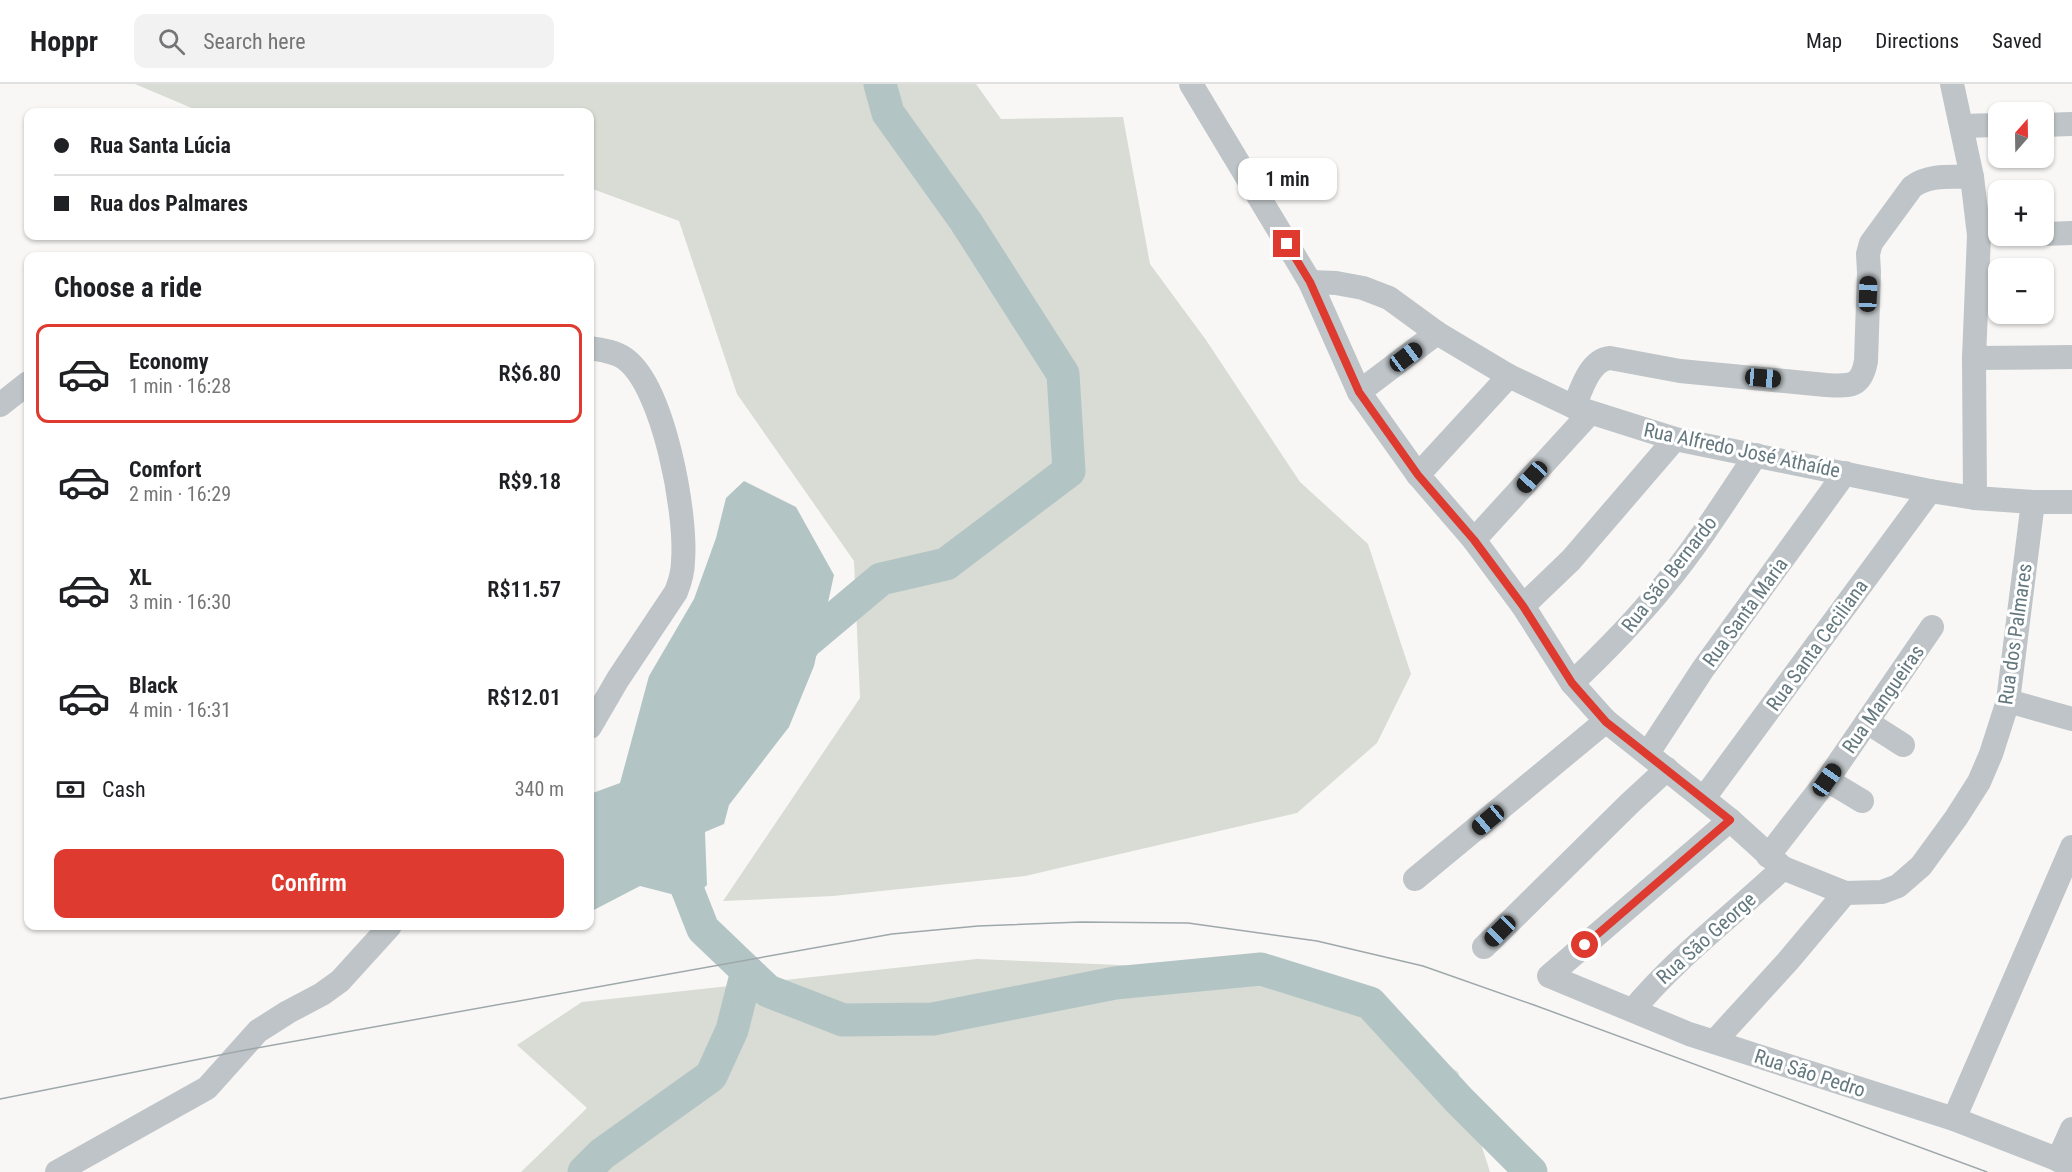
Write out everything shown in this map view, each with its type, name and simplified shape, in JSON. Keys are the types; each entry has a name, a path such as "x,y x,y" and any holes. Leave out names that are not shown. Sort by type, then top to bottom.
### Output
{"street":[{"name":"Rua dos Palmares","path":"1191,84 1310,282 1359,392 1418,475 1474,540 1523,606 1572,683 1606,722 1704,798 1776,862 1845,893 1882,892 1898,886 1921,866 1956,818 1978,782 1991,754 2008,701 2033,502"},
{"path":"1952,84 1972,177 1988,235 1974,358 1983,499"},
{"path":"2054,125 2072,124"},
{"path":"1962,126 1988,125"},
{"path":"1474,540 1582,410 1595,366 1600,360 1610,358 1680,371 1826,385 1847,386 1857,382 1863,374 1866,361 1870,243 1912,187 1920,181 1931,178 1972,177"},
{"path":"2054,234 2072,233"},
{"name":"Rua Alfredo José Athaíde","path":"1310,282 1336,283 1363,288 1389,298 1437,333 1509,376 1582,410 1675,439 1930,491 1983,499 2072,502"},
{"path":"1359,392 1437,333"},
{"path":"594,349 609,351 625,359 639,374 651,395 664,426 682,518 684,559 676,592 618,679 594,720"},
{"path":"1974,358 2072,357"},
{"path":"1418,475 1509,376"},
{"path":"0,405 24,386"},
{"path":"1523,606 1571,560 1675,439"},
{"name":"Rua São Bernardo","path":"1572,683 1616,641 1666,584 1697,544 1756,455"},
{"name":"Rua Santa Maria","path":"1648,753 1703,669 1845,472"},
{"name":"Rua Santa Ceciliana","path":"1704,798 1930,491"},
{"name":"Rua Mangueiras","path":"1776,862 1827,780 1932,627"},
{"path":"2008,701 2072,719"},
{"path":"1415,879 1606,722"},
{"path":"1867,722 1903,746"},
{"path":"1484,947 1667,769"},
{"path":"1827,780 1862,801"},
{"name":"Rua São Pedro","path":"1730,820 1549,976 1689,1034 1954,1119 2065,1163"},
{"path":"1954,1119 2072,846"},
{"name":"Rua São George","path":"1633,1011 1655,984 1776,862"},
{"path":"1714,1042 1788,961 1845,893"},
{"path":"57,1172 207,1088 258,1032 340,981 386,930"},
{"path":"2065,1163 2072,1129"}],"shaded area":[{"path":"135,84 976,84 1001,119 1123,117 1150,264 1206,340 1300,482 1368,544 1411,674 1377,743 1297,813 1025,876 833,896 723,901 860,698 854,561 737,394 679,221 594,189 594,108 192,108"},
{"path":"744,481 796,507 834,575 814,666 789,727 729,805 724,824 705,832 707,885 682,908 675,895 640,886 594,910 594,793 620,783 649,676 694,599 716,538 726,498"},
{"path":"977,959 1313,973 1458,1072 1490,1172 521,1172 587,1108 517,1045 582,1002"}],"waterway":[{"path":"792,661 806,642 881,579 946,564 1069,471 1063,374 966,222 888,113 880,84"},
{"path":"682,859 679,868 703,929 768,991 843,1020 933,1019 1115,983 1261,969 1370,1003 1459,1100 1531,1172"},
{"path":"584,1172 602,1154 711,1076 732,1030 747,971"}],"tram line":[{"path":"0,1099 240,1051 892,934 978,926 1081,922 1188,923 1317,941 1423,966 1987,1172"}],"route":[{"path":"1287,244 1310,282 1359,392 1418,475 1474,540 1523,606 1572,683 1606,722 1730,820 1585,945"}]}
